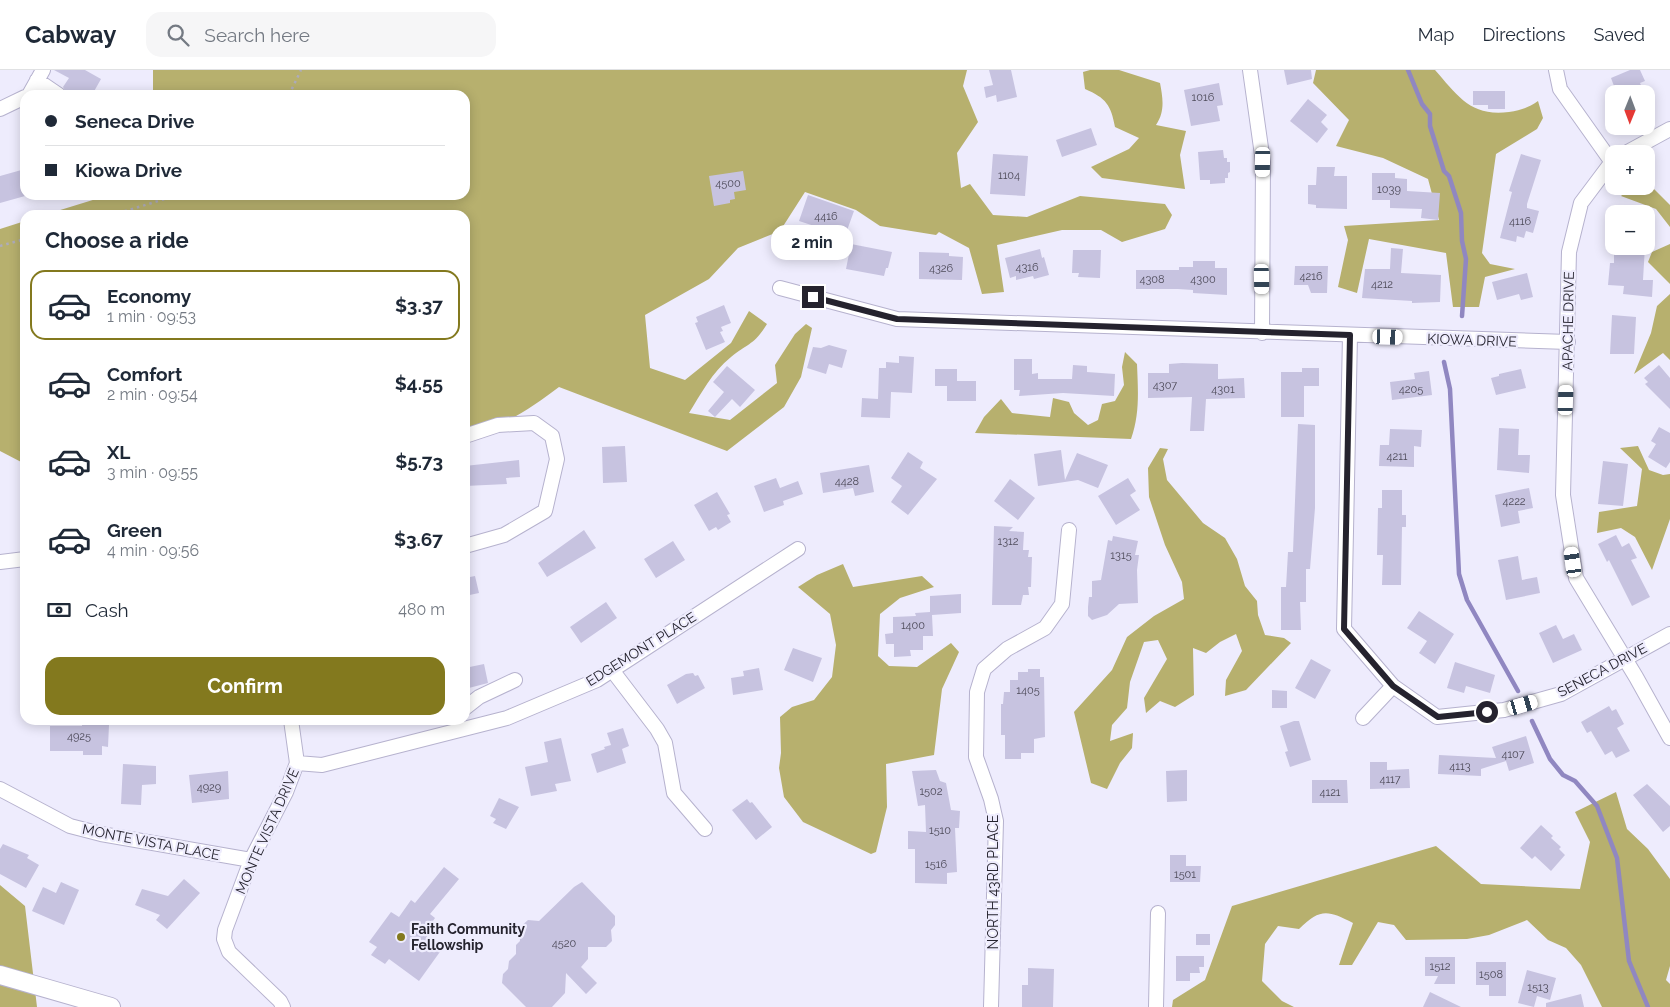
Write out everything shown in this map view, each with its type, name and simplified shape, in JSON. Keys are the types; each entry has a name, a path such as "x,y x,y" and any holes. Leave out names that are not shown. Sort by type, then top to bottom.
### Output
{"main road":[{"path":"0,975 111,1007"}],"street":[{"path":"1250,70 1263,162 1262,333"},
{"path":"1556,70 1560,89 1605,150"},
{"path":"32,90 40,75 54,90"},
{"path":"0,109 20,99"},
{"path":"1641,145 1670,129"},
{"name":"APACHE DRIVE","path":"1605,170 1581,204 1569,252 1564,495 1576,578 1626,660 1670,738"},
{"name":"KIOWA DRIVE","path":"780,288 897,319 1568,342"},
{"name":"SENECA DRIVE","path":"1350,335 1344,629 1393,686 1438,717 1504,710 1561,694 1626,660 1670,634"},
{"path":"470,434 498,425 534,422 552,436 557,459 545,511 504,535 470,545"},
{"name":"NORTH 43RD PLACE","path":"991,1007 996,821 976,757 977,692 984,670 1007,649 1045,628 1062,604 1070,530"},
{"name":"EDGEMONT PLACE","path":"297,763 322,765 507,718 597,680 798,549"},
{"path":"0,562 20,560"},
{"path":"612,670 657,729 665,744 674,793 706,829"},
{"path":"470,704 480,697 515,680"},
{"path":"1363,718 1393,686"},
{"name":"MONTE VISTA DRIVE","path":"283,1007 280,1001 229,952 224,939 225,930 251,860 286,792 297,763 292,725"},
{"path":"435,736 445,725"},
{"name":"MONTE VISTA PLACE","path":"0,789 70,826 101,834 251,860"},
{"path":"1156,1007 1158,913"}],"path":[{"path":"291,90 301,70"},
{"path":"128,210 162,200"},
{"path":"0,246 20,240"}],"shaded area":[{"path":"153,70 967,70 963,86 978,122 957,153 961,188 970,184 993,215 1027,217 1080,196 1165,204 1172,215 1165,229 1122,242 1101,230 1062,230 997,245 1004,292 982,294 969,248 939,232 936,235 880,226 856,210 805,192 780,231 738,248 709,279 645,315 650,368 685,380 731,343 749,311 767,324 754,340 718,369 689,413 730,420 777,383 775,365 795,334 806,324 812,328 801,377 784,407 727,451 559,387 538,403 503,422 491,427 470,431 470,210 60,210 93,200 470,200 470,90 153,90"},
{"path":"1090,70 1119,70 1160,83 1162,105 1161,115 1156,125 1186,131 1180,155 1185,189 1102,178 1091,167 1129,149 1139,138 1115,127 1112,113 1103,99 1085,89 1083,72"},
{"path":"1316,70 1435,70 1466,103 1475,108 1496,113 1528,107 1538,101 1543,118 1537,129 1496,154 1482,253 1490,264 1515,269 1485,277 1479,307 1453,307 1446,253 1369,239 1357,293 1338,287 1348,240 1344,226 1439,220 1428,179 1383,158 1336,146 1349,120 1313,83"},
{"path":"1655,190 1670,205 1670,227 1655,209 1655,205 1645,205 1621,196 1655,195"},
{"path":"20,223 20,461 0,451 0,229"},
{"path":"1670,244 1670,284 1648,262 1651,255 1655,255 1655,251"},
{"path":"1670,294 1670,360 1663,353 1634,374 1651,333 1657,306"},
{"path":"1125,352 1137,364 1137,411 1131,439 975,433 984,417 1001,399 1012,413 1050,417 1053,398 1069,402 1074,413 1088,425 1098,420 1102,404 1115,401 1124,385 1122,367"},
{"path":"1638,446 1649,470 1663,475 1670,474 1670,519 1652,570 1635,537 1621,528 1597,533 1599,512 1637,506 1642,469 1620,448"},
{"path":"1160,448 1168,449 1163,459 1167,480 1203,523 1225,538 1237,559 1245,586 1257,601 1258,615 1265,635 1284,638 1291,643 1246,690 1225,696 1226,680 1242,651 1236,634 1220,642 1206,653 1193,648 1194,695 1175,707 1160,701 1146,713 1144,698 1167,659 1158,640 1144,642 1130,682 1127,708 1112,725 1110,741 1133,733 1132,748 1120,763 1107,789 1091,783 1074,712 1112,670 1127,637 1154,616 1184,599 1182,582 1165,545 1149,497 1148,468"},
{"path":"843,564 853,587 922,576 934,587 900,598 880,614 878,656 889,666 917,667 951,643 959,652 942,689 934,755 886,764 887,807 876,852 871,854 803,822 784,797 779,768 781,753 780,717 792,707 814,700 832,677 836,645 830,614 798,587 817,575"},
{"path":"1616,792 1627,829 1648,849 1670,879 1670,966 1666,980 1670,984 1670,1007 1602,1007 1581,965 1566,948 1548,940 1527,920 1489,935 1467,939 1406,940 1394,925 1378,922 1352,965 1339,965 1353,923 1325,913 1313,917 1299,929 1278,926 1265,944 1262,981 1282,1001 1294,1007 1172,1007 1173,1000 1205,980 1232,906 1436,846 1481,884 1580,889 1590,842 1575,812"},
{"path":"0,885 25,906 37,1007 0,1007"}],"building":[{"path":"54,70 85,70 101,79 95,90 65,90 63,87 69,78"},
{"path":"989,70 1011,70 1017,97 997,102 996,95 986,98 984,87 993,85"},
{"path":"1284,70 1311,70 1312,79 1287,85"},
{"path":"1630,70 1640,70 1645,81 1640,83 1641,85 1614,85 1611,78"},
{"path":"1219,83 1223,105 1217,106 1220,121 1191,126 1184,90"},
{"path":"1473,91 1505,91 1505,109 1488,109 1488,105 1473,105"},
{"path":"1308,99 1327,115 1321,122 1328,129 1317,143 1290,121"},
{"path":"1091,128 1097,145 1062,157 1056,140"},
{"path":"1223,150 1224,158 1227,158 1227,162 1230,162 1230,172 1228,173 1228,178 1225,178 1225,183 1210,184 1210,180 1200,180 1198,152"},
{"path":"993,154 1028,156 1025,196 990,194"},
{"path":"1521,154 1541,160 1527,204 1527,208 1539,211 1533,233 1526,231 1524,238 1517,236 1516,242 1500,238 1512,192 1509,191"},
{"path":"1317,167 1335,167 1334,176 1347,176 1347,209 1316,208 1316,205 1308,204 1308,185 1316,185"},
{"path":"20,170 20,197 0,203 0,176"},
{"path":"743,171 746,190 734,192 735,199 730,200 730,203 714,206 709,176"},
{"path":"1372,173 1395,173 1395,178 1407,179 1407,191 1440,193 1438,220 1421,218 1422,209 1390,208 1390,200 1372,200"},
{"path":"808,195 854,211 845,236 799,221"},
{"path":"851,244 892,252 884,276 846,269"},
{"path":"1391,248 1403,249 1401,273 1441,275 1440,302 1412,303 1412,301 1362,298 1365,269 1390,269"},
{"path":"1040,249 1049,275 1034,279 1033,276 1016,280 1016,276 1010,278 1005,258"},
{"path":"1073,250 1101,250 1100,278 1078,277 1079,273 1072,273"},
{"path":"919,252 949,253 949,256 963,257 962,280 919,279"},
{"path":"1614,255 1644,255 1643,280 1653,280 1652,297 1623,294 1624,286 1608,285 1610,263 1614,263"},
{"path":"1193,261 1215,261 1215,268 1227,268 1227,295 1193,293 1193,290 1178,289 1136,289 1136,270 1179,270 1179,267 1193,267"},
{"path":"1295,266 1328,266 1327,293 1311,293 1308,285 1294,285"},
{"path":"1527,273 1533,297 1521,300 1519,294 1497,300 1492,282"},
{"path":"724,305 731,323 721,327 723,331 720,332 725,342 706,350 695,323 698,322 696,317"},
{"path":"1612,315 1636,317 1634,354 1610,354"},
{"path":"829,345 847,350 842,368 829,364 826,374 807,368 813,347 821,348"},
{"path":"899,356 914,357 912,393 891,392 890,418 861,417 862,398 878,399 879,368 886,368 886,362 899,363"},
{"path":"1014,359 1032,359 1032,374 1038,373 1038,379 1072,379 1073,365 1087,366 1087,372 1115,374 1114,396 1063,393 1019,396 1020,390 1014,390"},
{"path":"1169,364 1218,364 1218,379 1244,378 1245,398 1206,399 1204,431 1190,431 1192,397 1148,398 1148,373 1169,373"},
{"path":"1659,365 1670,378 1670,409 1645,384 1648,382 1644,378"},
{"path":"727,366 755,390 740,407 732,399 715,417 708,411 724,392 713,382"},
{"path":"1302,368 1319,368 1319,386 1304,386 1304,417 1281,417 1281,372 1302,372"},
{"path":"935,369 957,369 957,381 976,381 976,401 947,401 947,386 935,386"},
{"path":"1521,369 1526,388 1496,395 1491,378 1499,376 1499,374"},
{"path":"1429,371 1432,395 1392,400 1390,382 1415,379 1414,373"},
{"path":"1298,424 1315,425 1315,508 1310,569 1306,569 1306,602 1300,602 1301,630 1281,630 1281,587 1286,587 1288,552 1293,552"},
{"path":"1659,427 1670,433 1670,462 1666,468 1648,457 1656,444 1651,441"},
{"path":"1499,428 1519,429 1518,455 1530,455 1529,473 1497,470"},
{"path":"1390,429 1422,430 1421,447 1414,446 1414,467 1379,466 1380,445 1389,445"},
{"path":"625,446 627,482 603,483 602,447"},
{"path":"1061,450 1065,480 1077,453 1108,465 1098,488 1078,480 1038,486 1034,454"},
{"path":"908,452 923,462 920,468 937,479 908,515 891,502 902,486 891,478"},
{"path":"519,460 520,477 506,478 507,484 470,486 470,465"},
{"path":"1603,461 1628,464 1623,506 1598,504"},
{"path":"869,465 874,492 855,496 853,488 823,493 820,473"},
{"path":"776,478 780,488 798,481 803,494 783,501 784,505 764,512 754,486"},
{"path":"1128,478 1136,491 1130,495 1140,510 1116,525 1098,496"},
{"path":"1010,479 1035,498 1018,520 994,501"},
{"path":"1529,488 1533,508 1518,511 1520,523 1501,527 1495,495"},
{"path":"1382,490 1402,490 1402,515 1406,515 1406,527 1402,527 1401,585 1382,585 1383,555 1377,555 1378,508 1382,508"},
{"path":"717,492 730,514 727,515 731,522 718,530 716,527 709,531 694,505"},
{"path":"994,526 1013,527 1009,531 1024,532 1023,550 1029,550 1028,557 1032,557 1031,587 1028,587 1029,595 1023,595 1021,605 992,605"},
{"path":"584,530 596,548 547,577 538,563"},
{"path":"1616,535 1622,547 1629,543 1637,558 1631,560 1650,597 1632,606 1609,560 1607,562 1598,544"},
{"path":"1113,536 1138,541 1135,555 1139,555 1137,570 1138,603 1119,604 1107,615 1092,620 1088,616 1088,607 1089,597 1092,597 1092,581 1101,580 1108,540 1112,541"},
{"path":"673,541 685,560 656,578 644,559"},
{"path":"1518,556 1522,580 1537,577 1540,593 1506,600 1498,560"},
{"path":"475,576 479,593 470,595 470,577"},
{"path":"961,594 961,613 932,615 933,636 923,636 923,650 910,650 911,656 894,657 894,644 886,644 885,634 893,633 893,617 916,616 915,613 930,612 930,596"},
{"path":"606,602 617,618 581,643 570,627"},
{"path":"1419,611 1454,634 1435,664 1419,653 1427,641 1407,628"},
{"path":"1556,625 1563,639 1574,634 1582,650 1553,663 1539,633"},
{"path":"793,648 822,658 813,682 784,670"},
{"path":"1311,659 1331,670 1315,699 1295,688"},
{"path":"1455,662 1495,675 1490,693 1466,686 1464,693 1447,688"},
{"path":"484,664 488,683 470,688 470,667"},
{"path":"759,668 763,690 733,695 731,678 744,676 743,671"},
{"path":"1028,669 1040,669 1040,677 1044,677 1045,737 1034,739 1034,753 1021,753 1021,759 1005,759 1005,735 1001,735 1001,704 1003,704 1004,692 1010,692 1010,680 1018,680 1018,672 1028,672"},
{"path":"693,673 695,676 698,675 705,688 677,704 667,685 686,674"},
{"path":"1272,690 1287,691 1287,708 1272,708"},
{"path":"1609,706 1612,711 1616,709 1624,724 1617,728 1630,751 1616,758 1612,751 1605,755 1591,731 1587,733 1581,722"},
{"path":"1299,721 1311,760 1290,767 1285,752 1288,751 1280,726"},
{"path":"109,725 108,747 102,746 102,755 83,755 83,751 50,751 50,726"},
{"path":"623,728 629,746 622,749 626,763 597,773 591,754 611,745 607,733"},
{"path":"1526,736 1534,763 1509,771 1506,761 1481,769 1481,776 1438,774 1439,755 1496,758 1492,747"},
{"path":"561,738 571,781 555,784 557,791 531,796 525,767 548,762 544,742"},
{"path":"1370,762 1387,762 1387,770 1409,769 1410,788 1370,789"},
{"path":"123,764 156,766 156,784 142,785 141,805 121,804"},
{"path":"936,770 940,781 946,783 951,810 960,811 959,828 955,828 957,872 947,873 947,884 915,883 915,849 908,849 908,831 926,832 925,805 918,806 912,771"},
{"path":"1187,770 1187,801 1167,802 1166,771"},
{"path":"228,771 229,799 192,803 189,775"},
{"path":"1312,780 1347,780 1348,803 1312,803"},
{"path":"1647,784 1670,806 1670,826 1663,832 1633,795"},
{"path":"499,798 519,807 506,829 493,823 496,819 490,816"},
{"path":"747,799 750,803 752,802 772,827 756,840 732,810"},
{"path":"1541,825 1553,836 1551,838 1561,847 1559,849 1565,855 1551,871 1535,856 1532,859 1520,848"},
{"path":"3,844 29,855 27,858 39,865 26,888 0,874 0,849"},
{"path":"1170,855 1186,855 1186,866 1201,866 1200,882 1170,882"},
{"name":"Faith Community Fellowship","path":"444,867 459,879 430,914 435,918 424,934 442,949 419,981 389,959 385,964 371,955 377,947 369,942 391,912 399,917 411,900 415,903"},
{"path":"184,879 200,893 167,929 156,920 160,915 135,905 142,889 168,896"},
{"path":"61,882 79,890 64,925 32,911 43,887 56,893"},
{"path":"582,882 615,916 615,925 611,930 612,941 606,947 588,947 588,959 581,967 597,983 586,994 566,973 565,993 552,1007 526,1007 502,983 503,974 508,969 509,961 516,954 516,945 520,941 519,928 528,920 539,921 574,887"},
{"path":"1196,934 1210,934 1210,945 1196,945"},
{"path":"1176,956 1204,956 1204,967 1199,967 1200,973 1190,973 1190,981 1176,981"},
{"path":"1425,957 1455,957 1455,984 1434,984 1438,976 1425,976"},
{"path":"1476,962 1506,962 1506,996 1489,996 1489,985 1476,985"},
{"path":"1028,968 1054,969 1053,1007 1022,1007 1022,985 1028,985"},
{"path":"1527,970 1556,978 1550,1000 1537,996 1534,1007 1518,1003"},
{"path":"1430,992 1461,1007 1423,1007"},
{"path":"1581,994 1584,1007 1546,1007 1546,1003"}],"waterway":[{"path":"1408,70 1422,104 1430,114 1430,126 1444,171 1449,176 1461,213 1462,241 1466,259 1462,316"},
{"path":"1444,362 1450,389 1459,574 1467,600 1518,691"},
{"path":"1532,721 1550,759 1563,775 1575,781 1597,806 1617,858 1629,961 1648,1007"}],"place":[{"name":"Faith Community Fellowship","path":"401,937"}],"route":[{"path":"813,297 897,319 1073,327 1350,335 1344,629 1393,686 1438,717 1487,712"}]}
